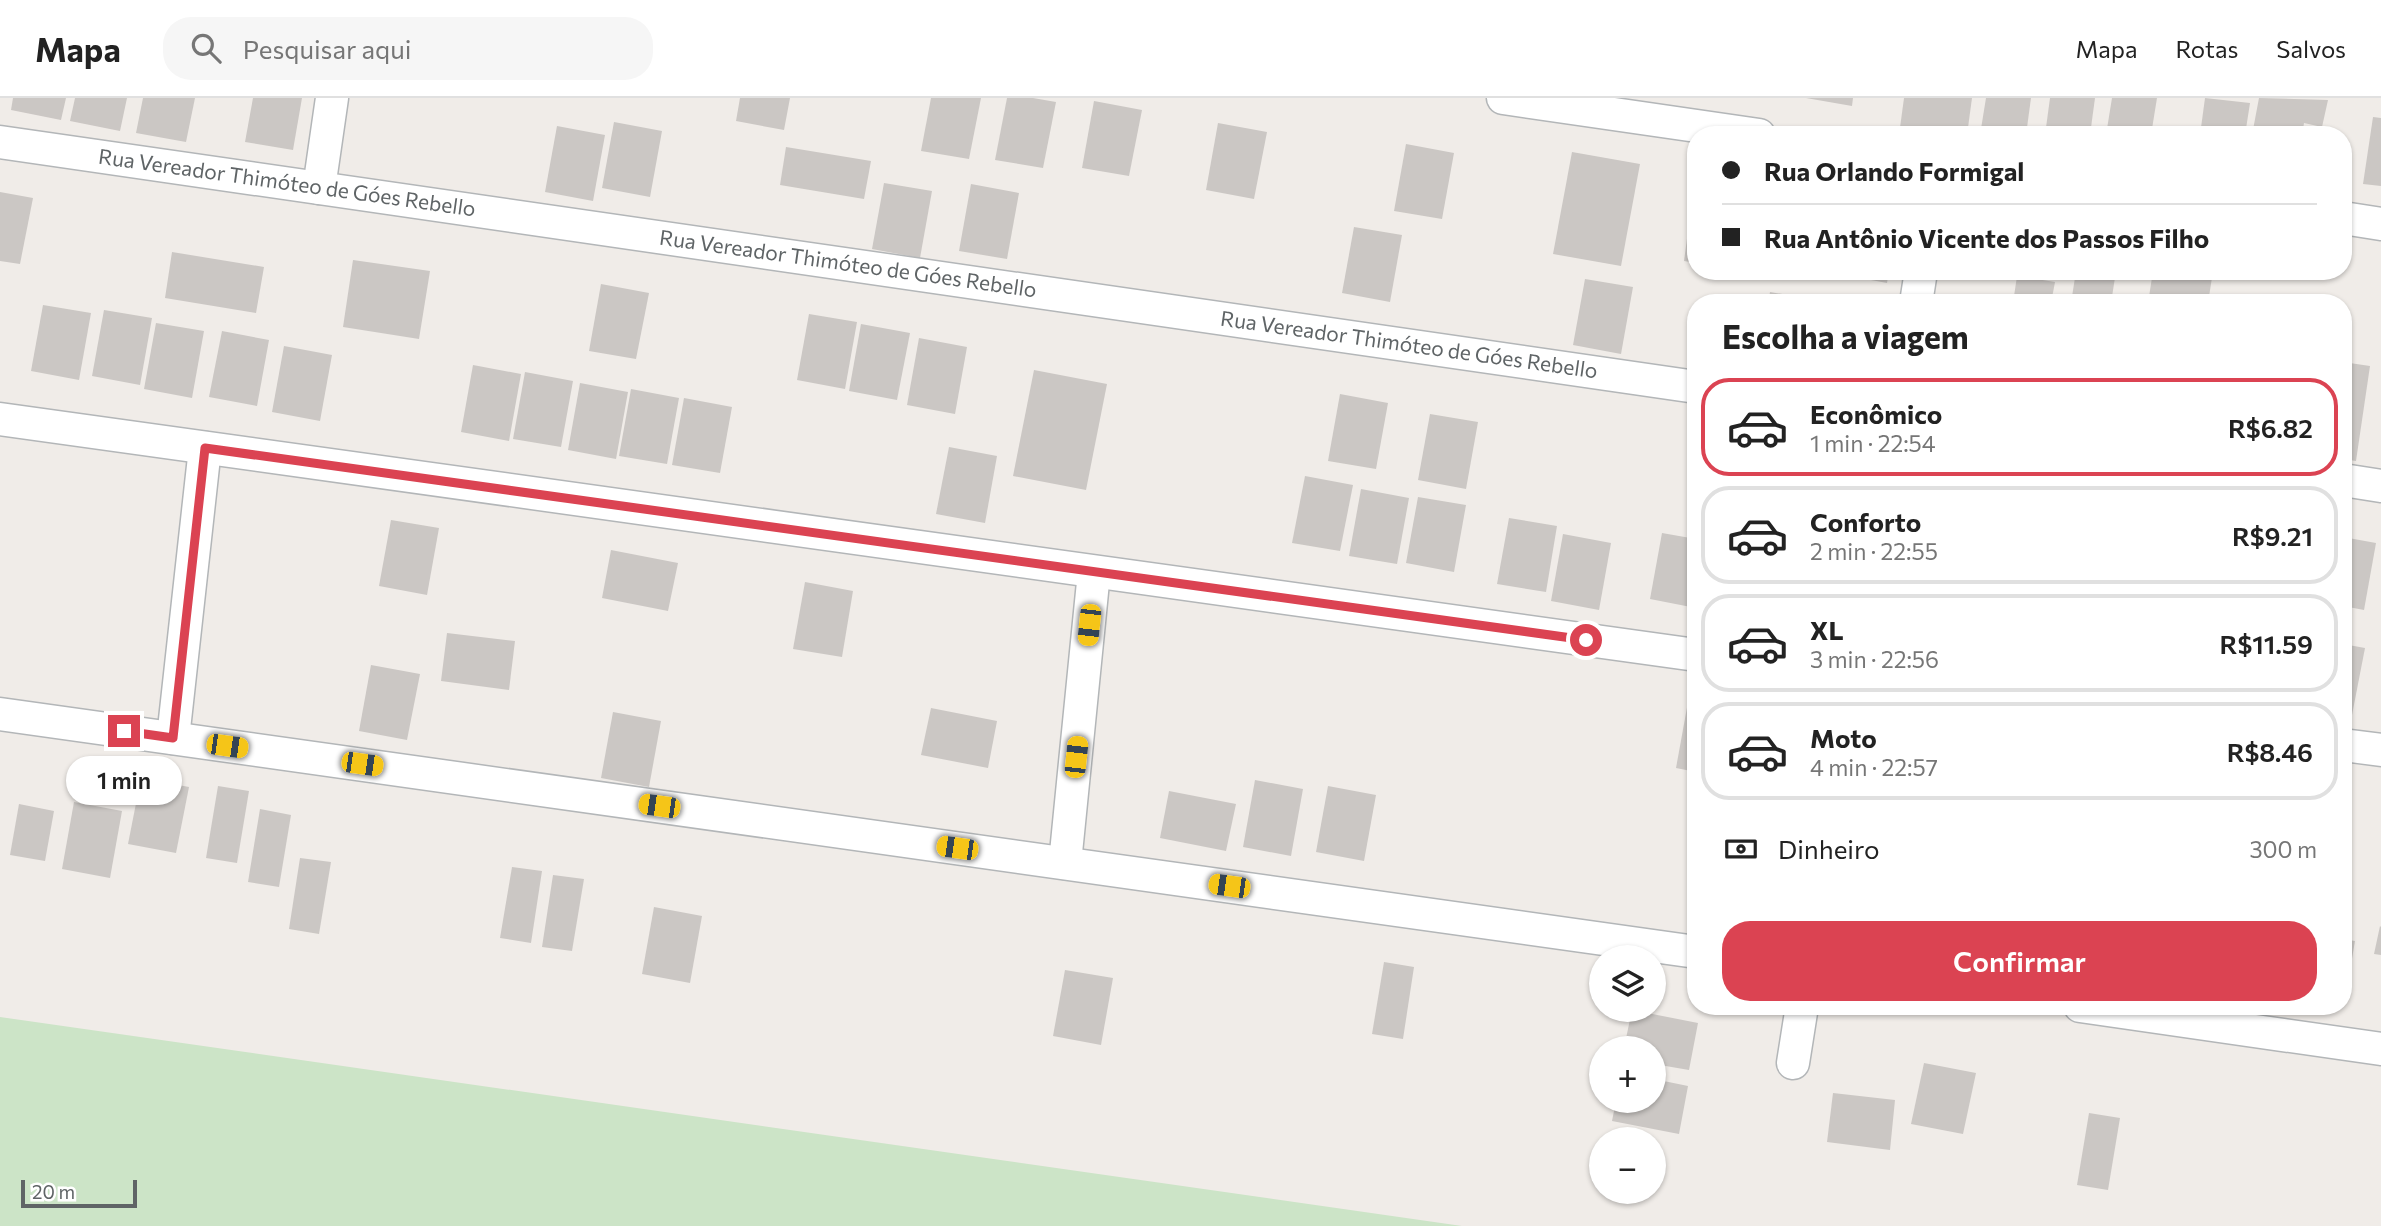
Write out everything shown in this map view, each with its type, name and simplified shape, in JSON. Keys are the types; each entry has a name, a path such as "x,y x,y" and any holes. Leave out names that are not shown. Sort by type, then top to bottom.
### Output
{"street":[{"path":"319,188 332,98"},
{"path":"1503,98 1697,126"},
{"name":"Rua Vereador Thimóteo de Góes Rebello","path":"0,142 1687,386"},
{"path":"2352,219 2381,224"},
{"path":"0,419 1687,654"},
{"path":"173,738 205,448"},
{"path":"2352,481 2381,486"},
{"path":"1065,863 1094,572"},
{"path":"0,713 1687,951"},
{"path":"2352,746 2381,750"},
{"path":"1793,1063 1801,1015"},
{"path":"2143,1015 2381,1049"}],"green space":[{"path":"0,1017 1462,1226 0,1226"}],"building":[{"path":"13,98 66,98 61,120 11,110"},
{"path":"75,98 127,98 120,131 70,121"},
{"path":"143,98 195,98 186,142 136,133"},
{"path":"253,98 302,98 293,150 245,142"},
{"path":"740,98 790,98 784,130 736,121"},
{"path":"931,98 981,98 969,159 921,151"},
{"path":"1007,98 1033,98 1056,102 1043,168 995,160"},
{"path":"1806,98 1853,98 1852,106"},
{"path":"1904,98 1972,98 1968,126 1900,126"},
{"path":"1986,98 2031,98 2027,126 1981,126"},
{"path":"2050,98 2095,98 2091,126 2046,126"},
{"path":"2112,98 2157,98 2152,126 2107,126"},
{"path":"2205,98 2250,103 2246,126 2201,126"},
{"path":"2259,98 2328,100 2322,126 2304,123 2304,126 2254,126"},
{"path":"1094,101 1142,110 1129,176 1082,168"},
{"path":"2373,117 2381,118 2381,186 2363,184"},
{"path":"614,122 662,131 650,197 602,188"},
{"path":"1218,123 1267,132 1254,199 1206,190"},
{"path":"557,126 605,135 593,201 545,192"},
{"path":"1406,144 1454,153 1442,219 1394,211"},
{"path":"786,147 871,161 864,199 780,185"},
{"path":"1572,152 1640,164 1621,266 1553,254"},
{"path":"884,183 932,191 920,258 872,249"},
{"path":"971,184 1019,193 1007,259 959,251"},
{"path":"0,192 33,198 20,264 0,261"},
{"path":"1354,227 1402,235 1390,302 1342,293"},
{"path":"1687,239 1687,262 1684,261"},
{"path":"172,252 264,267 256,313 165,298"},
{"path":"353,260 430,271 419,339 343,327"},
{"path":"1585,279 1633,287 1621,354 1573,345"},
{"path":"2016,280 2055,282 2053,294 2014,294"},
{"path":"2075,280 2115,280 2112,294 2072,294"},
{"path":"2152,280 2212,280 2209,294 2149,294"},
{"path":"601,284 649,293 636,359 589,351"},
{"path":"43,305 91,313 79,380 31,371"},
{"path":"104,310 152,318 140,385 92,376"},
{"path":"809,314 857,322 845,389 797,380"},
{"path":"156,323 204,331 192,398 144,389"},
{"path":"861,324 910,333 897,400 849,391"},
{"path":"222,331 269,340 257,406 209,397"},
{"path":"919,338 967,347 955,414 907,405"},
{"path":"284,346 332,355 320,421 272,412"},
{"path":"2352,363 2370,366 2356,461 2352,460"},
{"path":"473,365 521,374 509,441 461,432"},
{"path":"1034,370 1107,384 1086,490 1013,476"},
{"path":"525,372 573,381 561,447 513,439"},
{"path":"580,383 628,392 616,459 568,450"},
{"path":"631,389 679,398 667,464 619,456"},
{"path":"1340,394 1388,403 1376,469 1328,461"},
{"path":"684,398 732,407 720,473 672,465"},
{"path":"1430,414 1478,422 1466,489 1418,480"},
{"path":"949,447 997,456 985,523 936,514"},
{"path":"1305,476 1353,485 1340,551 1292,543"},
{"path":"1361,489 1409,498 1397,564 1349,556"},
{"path":"1418,497 1466,505 1454,572 1406,563"},
{"path":"1509,518 1557,526 1546,592 1497,584"},
{"path":"391,520 439,528 427,595 379,586"},
{"path":"1662,533 1687,537 1687,606 1650,599"},
{"path":"1563,534 1611,543 1599,610 1551,601"},
{"path":"2352,539 2376,543 2364,610 2352,608"},
{"path":"611,550 678,563 668,611 602,598"},
{"path":"805,582 853,591 842,657 793,649"},
{"path":"447,633 515,641 509,690 441,681"},
{"path":"2352,646 2365,648 2352,715"},
{"path":"371,665 420,674 407,740 359,731"},
{"path":"931,708 997,721 988,768 921,755"},
{"path":"1687,708 1687,770 1676,768"},
{"path":"613,712 661,721 649,787 601,778"},
{"path":"141,778 189,787 176,853 128,844"},
{"path":"1255,780 1303,789 1291,856 1243,847"},
{"path":"218,786 249,791 237,863 206,858"},
{"path":"1328,786 1376,795 1364,861 1316,852"},
{"path":"1169,791 1236,804 1226,851 1160,838"},
{"path":"74,802 122,811 110,878 62,869"},
{"path":"19,804 54,811 45,861 10,855"},
{"path":"260,809 291,815 279,887 248,882"},
{"path":"300,858 331,862 319,934 289,929"},
{"path":"512,867 542,871 531,943 500,938"},
{"path":"553,875 584,879 572,951 542,947"},
{"path":"654,907 702,916 690,983 642,974"},
{"path":"2381,927 2381,955 2374,954"},
{"path":"1384,962 1414,967 1403,1039 1372,1034"},
{"path":"1065,970 1113,978 1101,1045 1053,1036"},
{"path":"1666,1017 1698,1023 1689,1070 1666,1066 1666,1036 1627,1036 1629,1022 1666,1022"},
{"path":"1924,1063 1976,1073 1963,1134 1911,1124"},
{"path":"1666,1081 1688,1086 1679,1134 1666,1131 1666,1127 1643,1127 1612,1121 1614,1113 1666,1113"},
{"path":"1833,1093 1895,1100 1890,1150 1827,1142"},
{"path":"2089,1113 2120,1118 2108,1190 2077,1185"}],"route":[{"path":"124,731 173,738 205,448 1586,640"}]}
